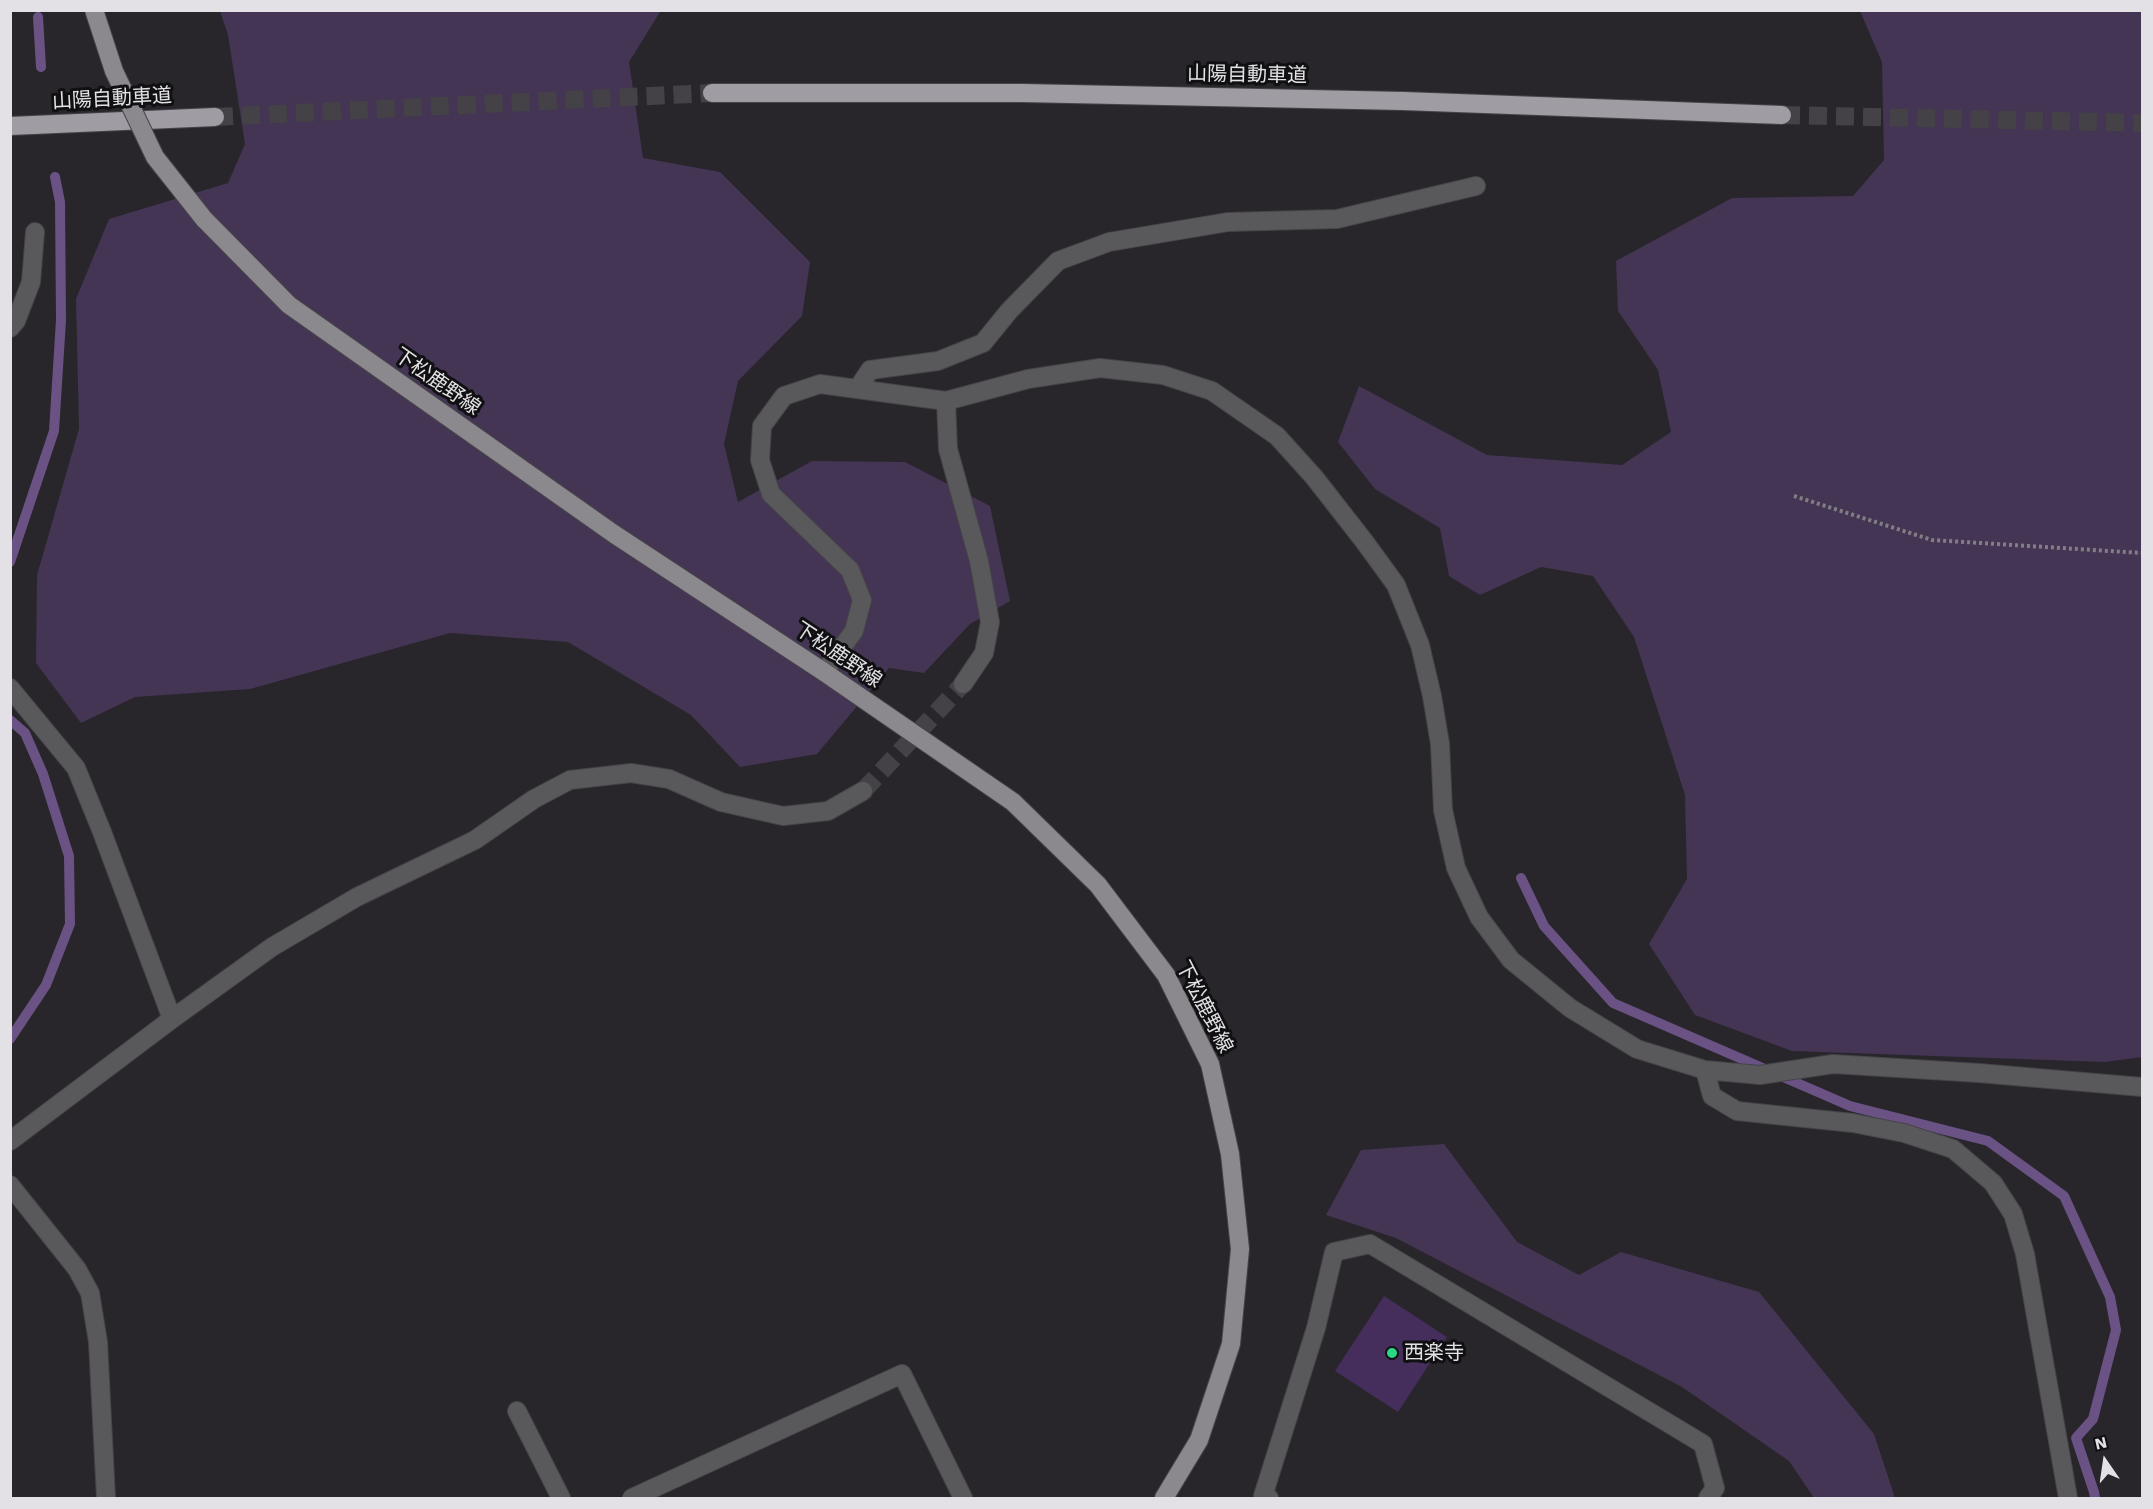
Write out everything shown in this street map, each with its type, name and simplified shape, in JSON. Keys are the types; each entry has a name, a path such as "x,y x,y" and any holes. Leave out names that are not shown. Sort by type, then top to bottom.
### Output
{"highway":[{"name":"山陽自動車道","path":"712,93 1022,93 1403,101 1782,114"},
{"name":"山陽自動車道","path":"10,126 215,117"}],"main road":[{"name":"下松鹿野線","path":"94,10 114,71 155,157 204,219 290,305 614,534 824,672 1013,802 1098,885 1166,975 1210,1064 1230,1154 1239,1249 1231,1344 1199,1440 1164,1498"}],"street":[{"path":"858,388 870,370 938,361 983,343 1009,310 1058,261 1109,242 1228,222 1338,219 1476,186"},
{"path":"10,328 16,321 31,282 35,232"},
{"path":"824,672 854,631 862,600 850,570 771,494 760,460 762,426 784,396 820,384 946,401 1028,380 1100,368 1163,375 1212,391 1276,436 1321,486 1365,541 1396,585 1419,645 1432,696 1440,744 1443,810 1456,868 1479,917 1511,960 1570,1008 1637,1049 1705,1070 1760,1075 1833,1064 1979,1072 2142,1087"},
{"path":"946,401 948,449 979,561 990,621 984,653 963,684"},
{"path":"10,688 76,768 172,1019"},
{"path":"10,1141 272,947 357,897 475,840 534,799 570,780 631,773 669,779 720,802 783,816 828,811 863,791"},
{"path":"1705,1070 1712,1096 1737,1111 1853,1123 1904,1133 1953,1149 1993,1183 2013,1214 2025,1254 2068,1498"},
{"path":"10,1185 77,1269 90,1293 98,1342 106,1498"},
{"path":"1264,1498 1316,1328 1334,1252 1370,1244 1703,1444 1715,1488 1708,1498"},
{"path":"632,1498 902,1374 963,1498"},
{"path":"517,1411 561,1498"}],"path":[{"path":"1794,496 1932,540 2142,553"}],"shaded area":[{"path":"220,11 671,11 660,12 629,62 643,158 720,172 810,262 802,316 738,381 724,444 738,502 812,461 905,462 990,506 1010,601 970,624 924,673 889,668 817,754 740,767 691,715 568,642 450,633 250,689 135,697 81,723 36,663 37,575 79,429 76,299 109,219 228,183 245,144 228,35"},
{"path":"1860,11 2142,11 2142,1057 2105,1062 1792,1051 1695,1015 1649,944 1687,879 1685,795 1634,637 1593,576 1541,567 1480,595 1449,576 1440,528 1375,489 1338,442 1359,386 1487,455 1622,465 1671,432 1658,370 1618,311 1616,261 1732,198 1853,196 1884,160 1882,62"},
{"path":"1444,1144 1517,1242 1579,1275 1621,1252 1759,1292 1874,1434 1895,1498 1814,1498 1789,1461 1682,1387 1396,1238 1326,1215 1361,1150"}],"building":[{"path":"1384,1296 1447,1337 1398,1412 1335,1371"}],"waterway":[{"path":"38,17 41,67"},
{"path":"10,562 54,431 61,320 60,202 55,177"},
{"path":"10,720 25,733 43,774 69,856 70,924 46,985 10,1039"},
{"path":"1521,878 1544,926 1613,1003 1850,1106 1988,1141 2064,1196 2110,1297 2116,1330 2093,1419 2076,1438 2095,1498"}],"tunnel":[{"path":"215,117 712,93"},
{"path":"1782,115 2142,123"},
{"path":"863,791 963,684"}],"place":[{"name":"西楽寺","path":"1392,1353"}]}
